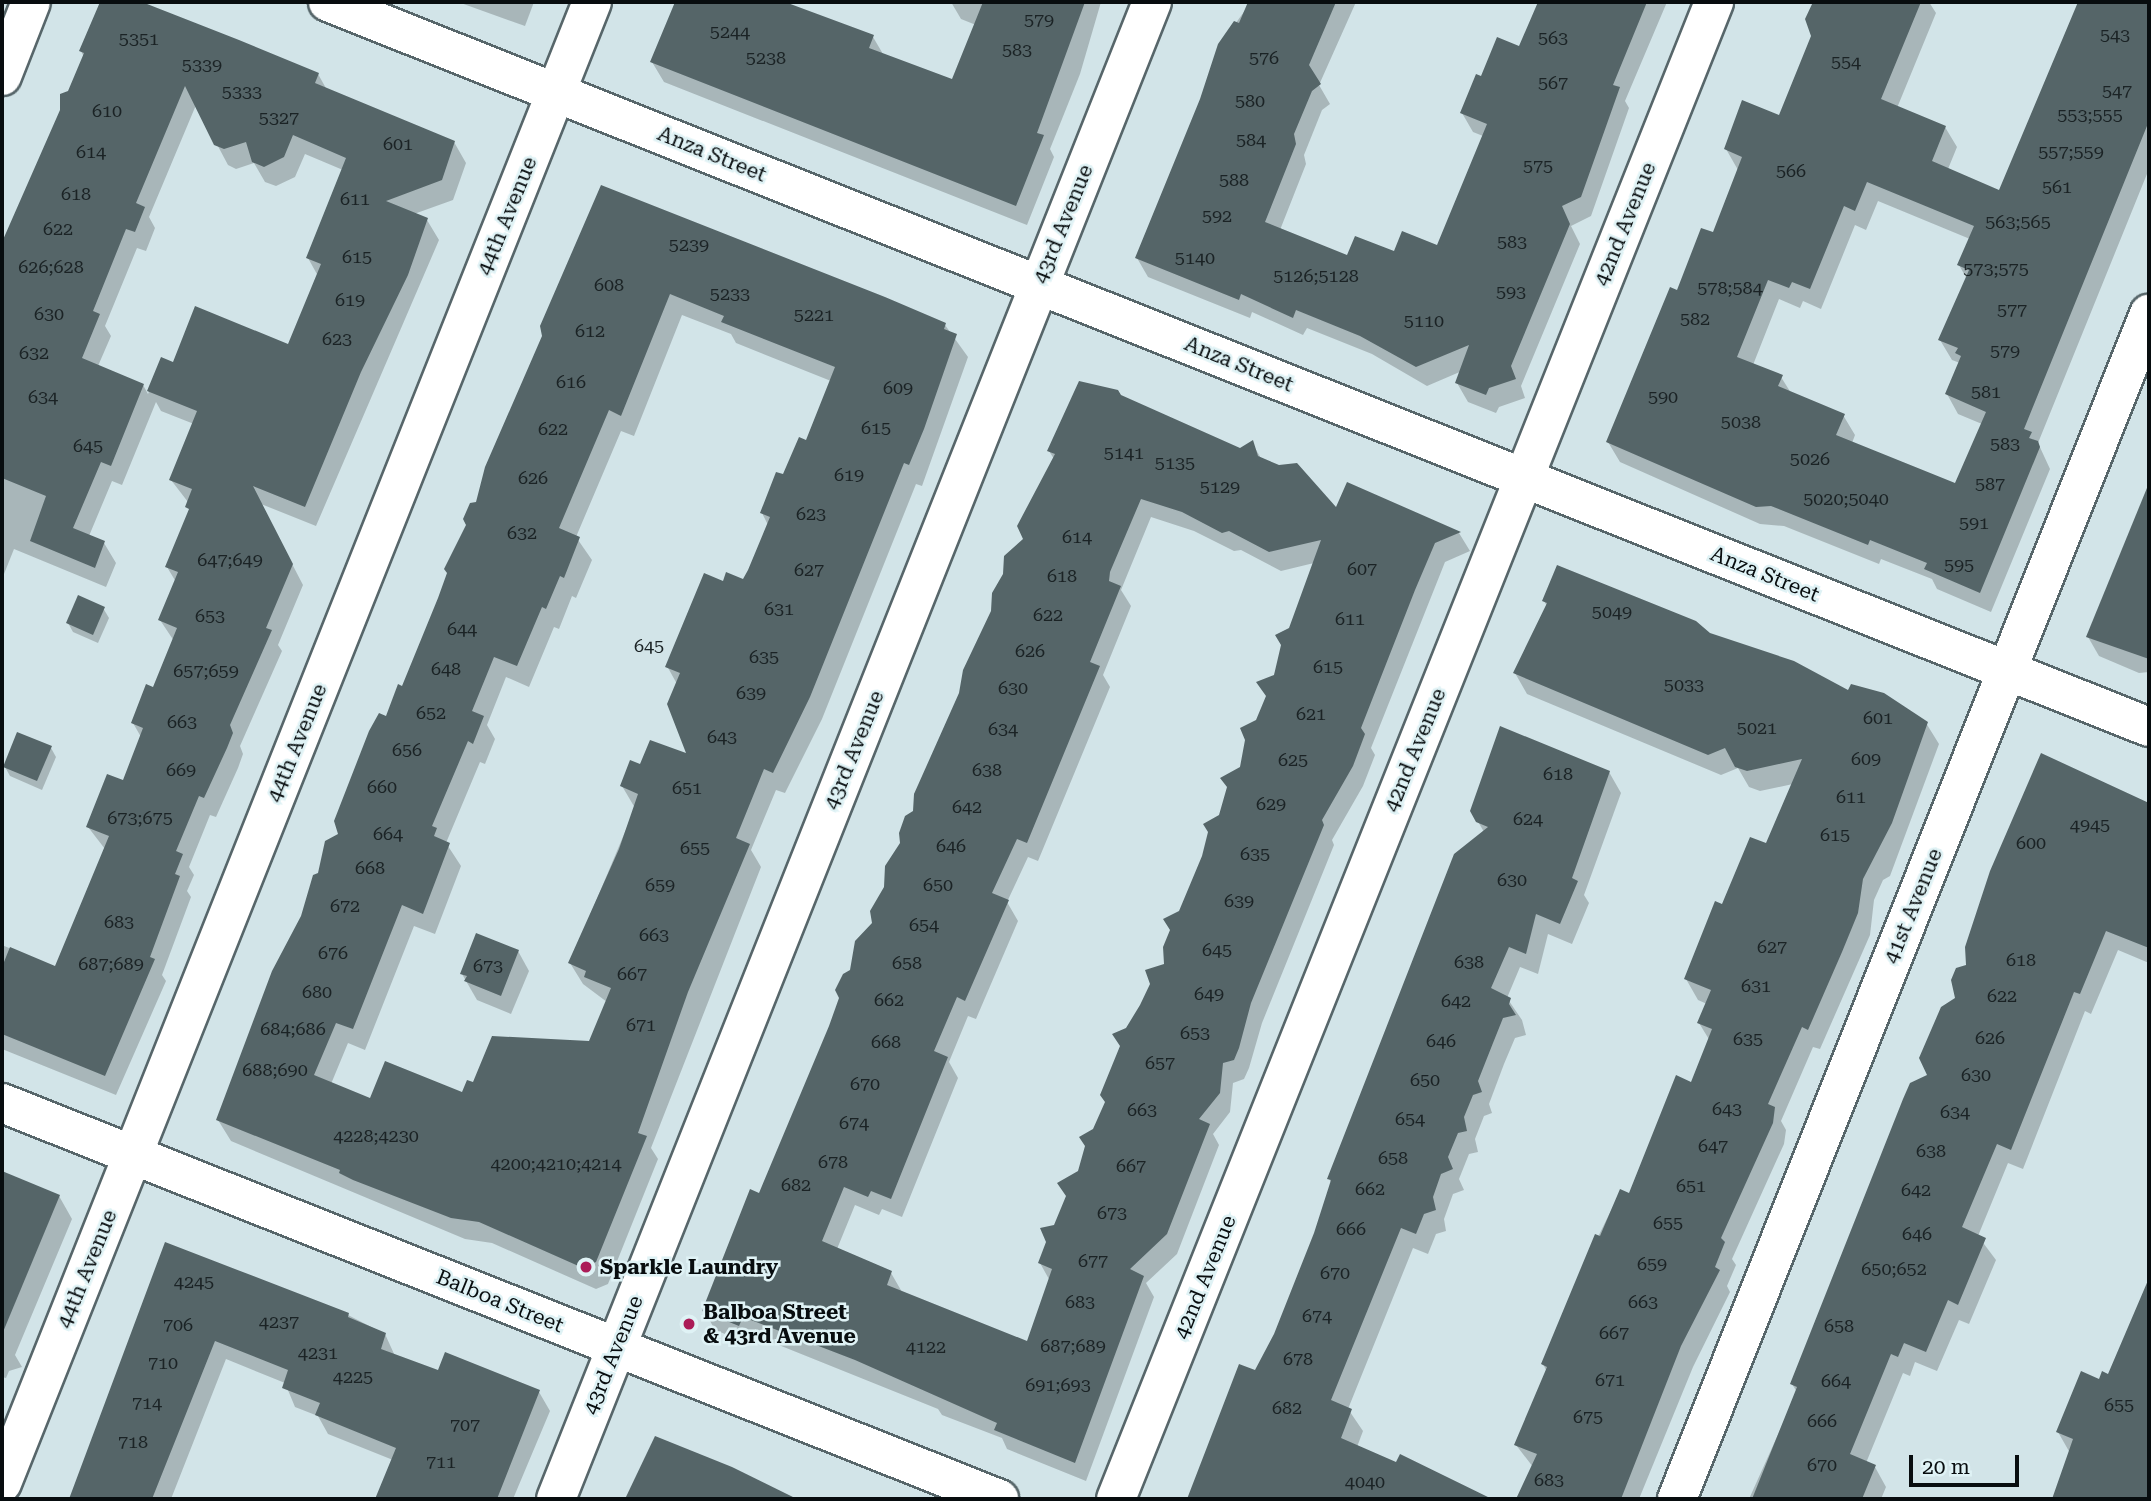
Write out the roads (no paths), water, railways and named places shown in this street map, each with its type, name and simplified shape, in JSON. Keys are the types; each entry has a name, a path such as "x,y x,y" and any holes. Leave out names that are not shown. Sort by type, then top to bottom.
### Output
{"street":[{"path":"2,76 31,2"},
{"name":"Anza Street","path":"328,2 2149,727"},
{"name":"44th Avenue","path":"2,1483 592,2"},
{"name":"43rd Avenue","path":"556,1499 1152,2"},
{"name":"42nd Avenue","path":"1116,1499 1714,2"},
{"name":"41st Avenue","path":"1677,1499 2149,314"},
{"name":"Balboa Street","path":"2,1103 999,1499"}],"place":[{"name":"Sparkle Laundry","path":"586,1267"},
{"name":"Balboa Street & 43rd Avenue","path":"689,1324"}]}
